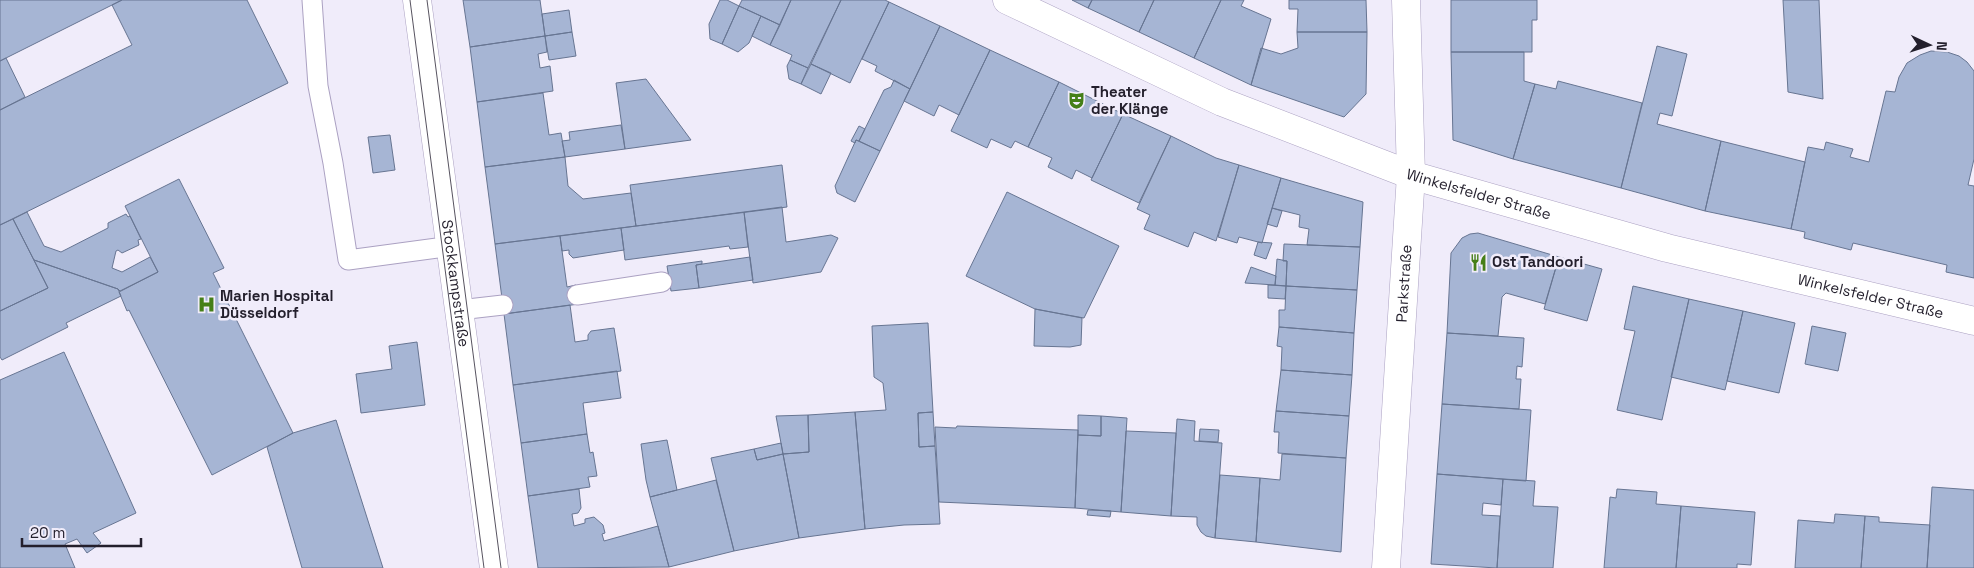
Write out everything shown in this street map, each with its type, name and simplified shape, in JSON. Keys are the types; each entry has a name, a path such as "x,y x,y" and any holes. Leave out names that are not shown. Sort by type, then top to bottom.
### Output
{"street":[{"name":"Stockkampstraße","path":"417,0 452,246 494,568"},
{"name":"Winkelsfelder Straße","path":"1007,0 1222,102 1411,175 1667,248 1974,321"},
{"name":"Parkstraße","path":"1386,568 1411,175 1406,0"}],"lane":[{"path":"312,0 318,86 333,163 348,260 452,246"},
{"path":"577,295 662,282"},
{"path":"459,310 503,305"}],"building":[{"path":"0,0 122,0 0,61"},
{"path":"122,0 247,0 288,83 0,225 0,110 132,45 112,5"},
{"path":"463,0 540,0 545,36 470,47"},
{"path":"720,0 727,0 739,6 722,44 710,39 709,24"},
{"path":"742,0 791,0 780,25 739,6"},
{"path":"791,0 841,0 808,68 790,60 792,55 770,45"},
{"path":"841,0 885,0 889,2 850,83 811,64"},
{"path":"1072,0 1092,0 1088,8"},
{"path":"1092,0 1154,0 1139,32 1088,8"},
{"path":"1154,0 1221,0 1194,58 1139,32"},
{"path":"1221,0 1244,0 1241,6 1271,19 1251,85 1194,58"},
{"path":"1289,0 1366,0 1367,32 1297,32 1298,9 1289,9"},
{"path":"1451,0 1537,0 1537,20 1532,20 1532,52 1451,52"},
{"path":"1783,0 1819,0 1823,99 1788,92"},
{"path":"889,2 940,26 910,89 875,71 877,66 862,59"},
{"path":"739,6 761,16 749,43 738,52 722,44"},
{"path":"569,10 572,32 545,36 542,14"},
{"path":"761,16 780,25 770,45 752,36"},
{"path":"940,26 990,50 959,115 939,105 934,116 904,101"},
{"path":"572,32 576,56 549,60 545,36"},
{"path":"1297,32 1367,32 1366,94 1344,117 1251,85 1261,48 1281,54 1298,48"},
{"path":"545,36 547,52 538,54 540,68 550,66 553,91 477,102 470,47"},
{"path":"1657,46 1687,54 1672,116 1660,113 1657,124 1721,141 1705,211 1621,188"},
{"path":"990,50 1059,82 1028,147 1015,141 1011,148 991,139 987,148 951,131"},
{"path":"1931,51 1947,52 1959,56 1974,71 1974,159 1968,185 1974,186 1974,278 1946,272 1947,265 1853,243 1851,250 1804,238 1805,232 1791,229 1808,147 1824,150 1826,142 1853,149 1850,157 1869,162 1886,91 1895,92 1899,77 1907,63"},
{"path":"1451,52 1524,52 1524,81 1535,84 1513,159 1453,140"},
{"path":"6,58 25,97 0,110 0,61"},
{"path":"790,60 808,68 801,84 789,79 787,66"},
{"path":"811,64 831,73 821,94 801,84"},
{"path":"646,79 691,140 625,149 616,83"},
{"path":"894,80 910,89 880,151 859,141 884,90 891,87"},
{"path":"1558,81 1642,103 1621,188 1513,159 1535,84 1556,89"},
{"path":"1059,82 1123,114 1092,178 1076,170 1072,179 1048,167 1052,158 1028,147"},
{"path":"543,93 549,135 561,133 565,157 485,167 477,102"},
{"path":"1123,114 1171,136 1139,203 1091,180"},
{"path":"621,125 625,149 565,157 562,141 570,140 569,132"},
{"path":"859,126 865,129 859,141 856,140 855,143 851,141"},
{"path":"390,135 395,170 373,173 368,137"},
{"path":"1171,136 1216,158 1239,165 1216,241 1194,232 1188,247 1144,229 1150,215 1137,209"},
{"path":"856,140 880,151 855,202 837,193 835,186"},
{"path":"1721,141 1805,162 1791,229 1705,211"},
{"path":"565,157 568,186 583,199 631,193 636,226 495,244 485,167"},
{"path":"782,165 787,207 636,226 630,185"},
{"path":"1239,165 1281,178 1262,243 1239,237 1237,243 1218,237"},
{"path":"1281,178 1363,202 1360,247 1307,245 1309,229 1299,227 1300,215 1272,208"},
{"path":"179,179 224,268 213,273 293,433 212,475 119,292 158,272 125,206"},
{"path":"1007,192 1119,246 1084,318 1035,309 966,276"},
{"path":"782,207 786,242 831,235 838,238 821,272 753,283 744,212"},
{"path":"1272,208 1282,211 1277,227 1267,224"},
{"path":"27,212 44,246 61,252 108,228 108,223 126,214 128,217 130,216 141,239 138,240 139,245 122,253 118,250 116,251 112,268 122,272 150,257 158,272 120,291 34,260 13,219"},
{"path":"744,212 748,247 730,249 729,246 625,260 621,228"},
{"path":"13,219 48,288 0,311 0,225"},
{"path":"621,228 624,250 573,258 569,254 569,250 562,251 560,236"},
{"path":"1478,233 1559,257 1545,304 1506,293 1502,297 1498,336 1447,333 1451,253 1462,238"},
{"path":"560,236 567,287 576,285 579,304 504,314 495,244"},
{"path":"1258,242 1272,243 1266,259 1254,255"},
{"path":"1284,244 1360,247 1357,290 1286,286 1287,261 1283,261"},
{"path":"750,257 753,280 699,288 696,265"},
{"path":"1559,257 1602,269 1587,321 1544,309"},
{"path":"1277,259 1287,261 1286,286 1275,285"},
{"path":"34,260 118,289 121,296 66,323 68,327 2,360 0,357 0,311 48,288"},
{"path":"702,261 702,264 696,265 699,288 671,291 667,266"},
{"path":"1251,267 1276,276 1275,285 1245,283"},
{"path":"1268,285 1286,286 1285,299 1268,298"},
{"path":"1286,286 1357,290 1354,333 1279,327 1279,310 1285,310"},
{"path":"1633,286 1689,299 1662,420 1617,410 1635,331 1624,329"},
{"path":"1689,299 1743,311 1725,390 1671,377"},
{"path":"570,305 575,342 588,340 588,335 591,331 614,328 621,371 513,385 504,314"},
{"path":"1035,309 1082,318 1081,345 1070,347 1034,346"},
{"path":"1743,311 1795,323 1779,393 1727,381"},
{"path":"928,323 933,412 918,413 919,447 935,446 940,524 865,529 855,412 886,410 883,383 874,377 872,326"},
{"path":"1812,326 1846,333 1838,371 1805,364"},
{"path":"1279,327 1354,333 1352,375 1281,370 1282,347 1277,346"},
{"path":"1447,333 1524,338 1522,367 1517,366 1516,379 1521,379 1519,409 1442,404"},
{"path":"417,342 425,405 361,413 356,374 392,369 389,346"},
{"path":"64,352 136,513 93,533 101,543 87,553 77,539 65,544 75,568 0,568 0,380"},
{"path":"1281,370 1352,375 1349,416 1276,411"},
{"path":"617,371 621,398 583,403 587,434 521,443 513,385"},
{"path":"1442,404 1531,410 1526,481 1437,474"},
{"path":"1276,411 1349,416 1346,458 1278,453 1279,432 1274,432"},
{"path":"855,412 865,529 799,538 783,454 809,452 808,415"},
{"path":"933,412 935,446 919,447 918,413"},
{"path":"808,415 809,452 783,454 776,416"},
{"path":"1078,415 1101,416 1101,436 1078,435"},
{"path":"1101,416 1127,418 1121,512 1075,508 1078,435 1101,436"},
{"path":"1177,419 1195,421 1194,441 1222,443 1215,538 1206,536 1201,532 1197,525 1197,517 1171,516"},
{"path":"336,420 383,568 302,568 267,447 293,433"},
{"path":"957,426 1078,430 1075,508 939,502 935,427 956,428"},
{"path":"1200,429 1219,430 1218,442 1199,441"},
{"path":"1126,431 1176,433 1171,516 1121,512"},
{"path":"587,434 590,453 593,452 597,476 588,477 590,487 528,496 521,443"},
{"path":"667,440 677,490 650,497 641,444"},
{"path":"781,443 783,454 757,460 754,449"},
{"path":"754,449 757,460 783,454 799,538 734,551 711,458"},
{"path":"1282,454 1346,458 1341,552 1256,542 1260,478 1280,480"},
{"path":"1437,474 1503,479 1501,505 1483,503 1482,515 1500,516 1497,568 1431,564"},
{"path":"1220,475 1260,478 1256,542 1215,538"},
{"path":"1503,479 1535,481 1533,506 1558,507 1553,568 1497,568"},
{"path":"716,480 734,551 669,567 650,497"},
{"path":"1932,487 1974,490 1974,568 1927,568"},
{"path":"579,489 581,508 578,513 572,514 574,526 585,523 585,519 594,517 603,525 605,533 602,534 604,541 658,526 669,567 538,568 528,496"},
{"path":"1617,489 1657,492 1656,504 1681,506 1676,568 1604,568 1610,497 1616,498"},
{"path":"1681,506 1755,512 1751,565 1737,564 1737,568 1676,568"},
{"path":"1088,510 1111,511 1110,517 1087,515"},
{"path":"1835,514 1865,516 1861,568 1795,568 1798,520 1834,523"},
{"path":"1865,516 1879,517 1879,522 1930,525 1927,568 1861,568"}],"tram line":[{"path":"410,0 484,568"},
{"path":"427,0 501,568"}],"place":[{"name":"Theater der Klänge","path":"1077,101"},
{"name":"Ost Tandoori","path":"1478,262"},
{"name":"Marien Hospital Düsseldorf","path":"206,305"}]}
